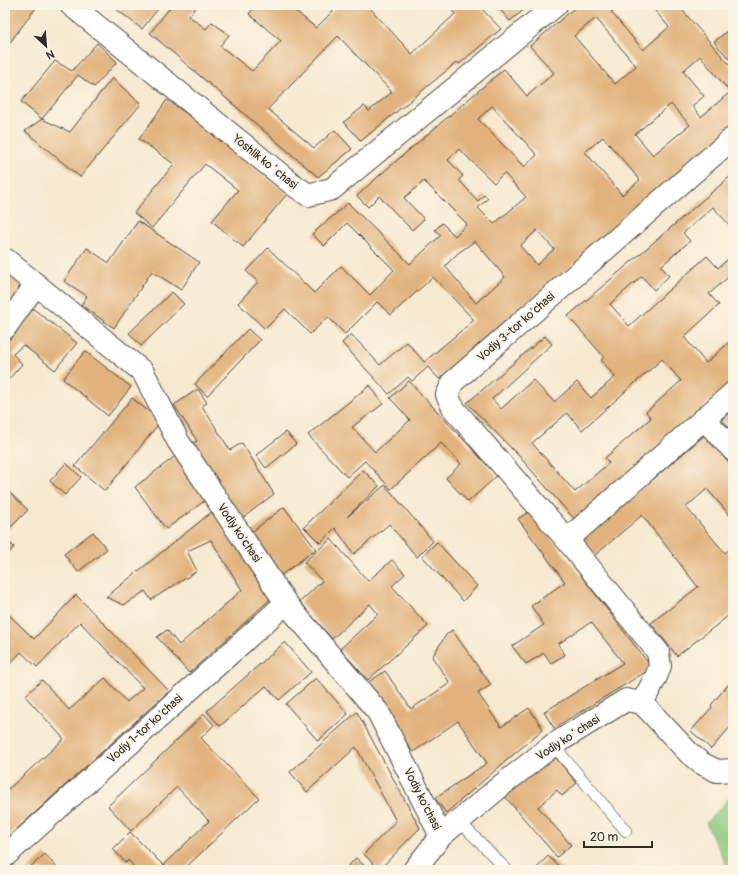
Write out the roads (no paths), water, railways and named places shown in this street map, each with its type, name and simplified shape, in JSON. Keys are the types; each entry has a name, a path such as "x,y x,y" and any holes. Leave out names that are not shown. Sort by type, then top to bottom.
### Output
{"street":[{"name":"Yoshlik koʻchasi","path":"71,5 308,196 332,189 556,5"},
{"name":"Vodiy 3-tor koʼchasi","path":"642,703 656,677 660,666 658,652 567,540 454,409 447,395 453,382 733,138"},
{"name":"Vodiy ko'chasi","path":"5,259 143,372 178,441 286,603 378,712 441,836"},
{"path":"5,328 36,284"},
{"path":"567,540 733,393"},
{"path":"704,419 733,450"},
{"name":"Vodiy 1-tor koʼchasi","path":"5,856 286,603"},
{"name":"Vodiy koʻchasi","path":"414,870 441,836 553,745 626,700 642,703"},
{"path":"642,703 689,753 701,763 717,771 733,770"}],"lane":[{"path":"553,745 626,831"},
{"path":"459,821 507,870"}]}
